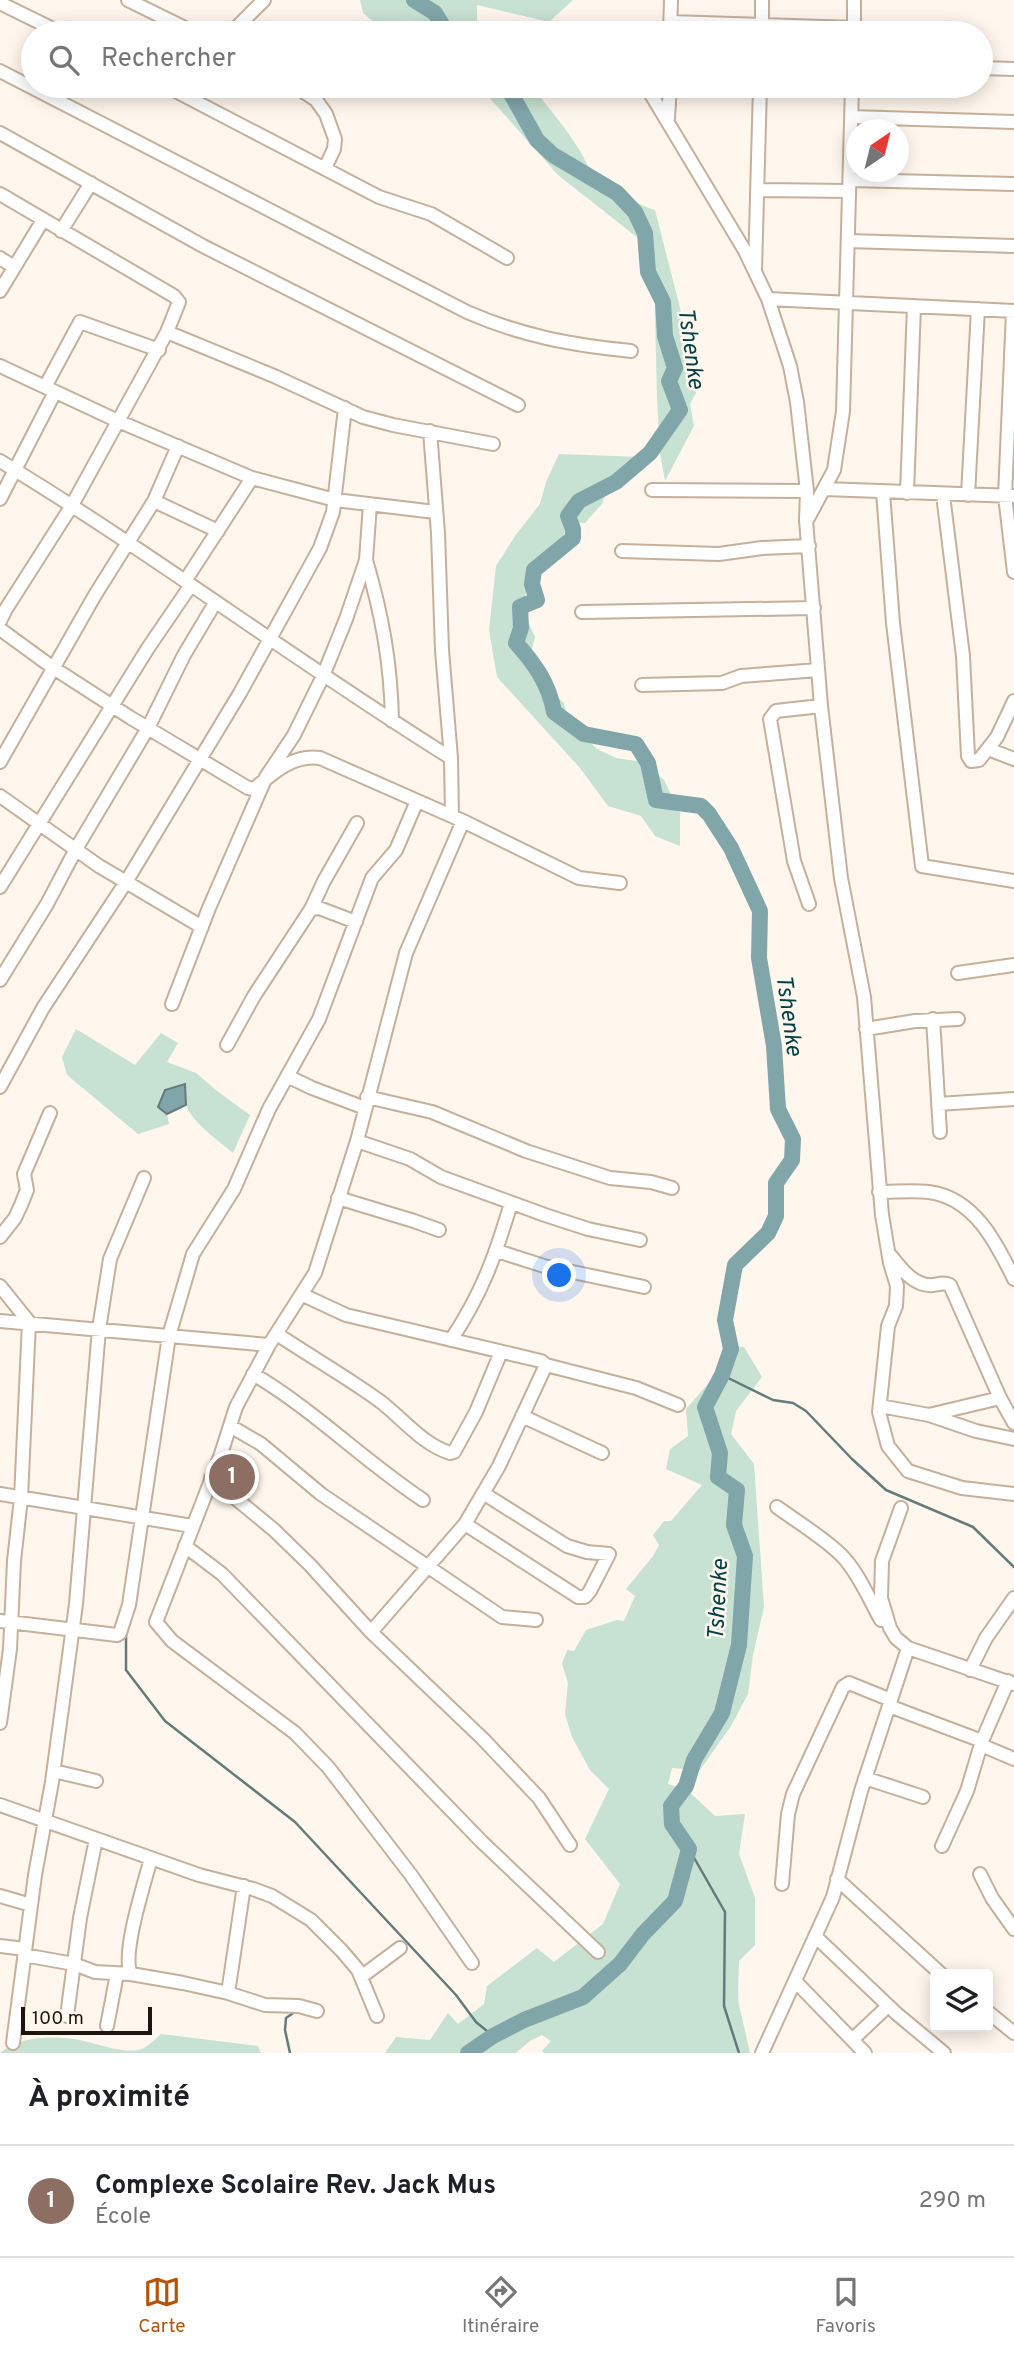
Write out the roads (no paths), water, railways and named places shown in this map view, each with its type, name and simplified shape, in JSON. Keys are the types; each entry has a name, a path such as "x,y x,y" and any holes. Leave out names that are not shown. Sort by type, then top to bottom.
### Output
{"street":[{"path":"128,0 171,21"},
{"path":"243,21 264,0"},
{"path":"670,21 671,0"},
{"path":"762,0 762,21"},
{"path":"854,0 854,21"},
{"path":"2,4 37,21"},
{"path":"993,68 1014,69"},
{"path":"0,71 21,82"},
{"path":"52,98 494,324 547,340 631,351"},
{"path":"194,98 379,197 431,214 507,258"},
{"path":"313,98 326,114 335,139 326,168"},
{"path":"654,98 755,271 768,299 790,366 797,402 807,491 806,520 821,706 841,878 864,998 879,1192 888,1252 897,1286 896,1306 888,1326 879,1412 888,1446 908,1471 962,1488 1014,1494"},
{"path":"668,118 669,98"},
{"path":"755,271 760,98"},
{"path":"806,520 825,489 836,461 843,411 852,98"},
{"path":"852,117 1014,122"},
{"path":"0,133 203,246 518,405"},
{"path":"61,232 91,183"},
{"path":"758,190 1014,184"},
{"path":"0,194 177,298 178,302 159,350 71,507 0,621"},
{"path":"0,291 43,220"},
{"path":"848,241 1014,246"},
{"path":"0,258 14,267"},
{"path":"768,299 1014,311 1009,496 1014,572"},
{"path":"907,493 914,306"},
{"path":"968,495 978,309"},
{"path":"0,499 16,471 80,322 159,350"},
{"path":"167,332 363,416 393,425 493,444"},
{"path":"2,370 252,478 335,500 435,512"},
{"path":"0,1087 43,1008 126,882 240,693 320,548 330,525 335,500 345,408"},
{"path":"430,430 435,512 439,533 442,650 457,819 406,953 356,1141 315,1273 268,1345 236,1407 156,1622 172,1641 295,1733 328,1767 411,1875 471,1963"},
{"path":"0,762 52,667 154,501 178,446"},
{"path":"0,461 128,542 269,640 451,758"},
{"path":"0,887 252,478"},
{"path":"825,489 1009,496"},
{"path":"652,490 807,491"},
{"path":"883,492 893,623 922,866 1014,881"},
{"path":"943,495 963,656 969,759 975,762 988,749 1004,724 1014,701"},
{"path":"154,501 218,531"},
{"path":"172,1004 202,926 267,777 288,746 323,676 346,619 366,560 370,504"},
{"path":"622,551 719,554 762,548 809,546"},
{"path":"366,560 385,631 390,664 392,721"},
{"path":"0,980 148,728 184,655 215,603"},
{"path":"582,612 814,608"},
{"path":"0,629 52,667 248,788 254,789 267,777 294,761 320,758 457,819 579,878 620,883"},
{"path":"642,685 722,683 741,676 818,670"},
{"path":"809,904 794,861 770,719 776,711 821,706"},
{"path":"988,749 1014,760"},
{"path":"0,796 126,882 202,926"},
{"path":"5,1621 117,1635 120,1633 129,1605 169,1336 192,1254 234,1189 269,1109 319,1019 372,878 396,850 417,802"},
{"path":"226,1045 254,996 311,909 357,824"},
{"path":"311,909 319,908 356,922"},
{"path":"958,973 1014,965"},
{"path":"866,1029 933,1019 958,1019"},
{"path":"933,1019 940,1132"},
{"path":"287,1076 312,1088 366,1103 432,1112 526,1151 610,1178 651,1182 672,1188"},
{"path":"938,1104 1014,1098"},
{"path":"0,1237 15,1218 21,1205 27,1190 24,1174 50,1113"},
{"path":"356,1141 410,1159 441,1177 512,1203 588,1228 640,1240"},
{"path":"13,2043 73,1628 99,1329 110,1259 144,1178"},
{"path":"879,1192 928,1192 955,1201 982,1223 996,1243 1014,1279"},
{"path":"338,1198 439,1230"},
{"path":"450,1340 471,1309 497,1251 512,1203"},
{"path":"497,1251 544,1266 643,1287"},
{"path":"888,1252 902,1270 917,1281 929,1285 947,1283 952,1287 967,1326 1014,1423"},
{"path":"0,1286 29,1322 21,1498 5,1621 8,1662 0,1723"},
{"path":"303,1295 346,1315 541,1361 546,1365 651,1392 678,1405"},
{"path":"0,1321 268,1345"},
{"path":"277,1334 366,1392 414,1432 450,1453 454,1452 476,1412 501,1352"},
{"path":"371,1632 465,1524 499,1466 546,1365"},
{"path":"253,1374 294,1400 423,1500"},
{"path":"929,1415 1000,1398"},
{"path":"880,1406 929,1415 976,1431 1014,1439"},
{"path":"522,1416 602,1453"},
{"path":"230,1426 261,1444 321,1494 502,1617 536,1620"},
{"path":"211,1478 274,1530 371,1632 446,1702 539,1798 570,1844"},
{"path":"465,1524 579,1597 588,1595 609,1557 608,1554 567,1546 483,1493"},
{"path":"0,1494 192,1526"},
{"path":"777,1507 844,1557 863,1585 884,1625 908,1648 1011,1682 981,1743 967,1791 942,1846"},
{"path":"896,1638 884,1611 880,1578 882,1561 901,1508"},
{"path":"185,1546 222,1574 482,1842 598,1952"},
{"path":"970,1670 986,1638 1014,1598"},
{"path":"762,2053 833,1897 865,1778 908,1648"},
{"path":"782,1884 788,1814 793,1794 843,1687 849,1683 1014,1759"},
{"path":"54,1771 96,1781"},
{"path":"865,1778 923,1797"},
{"path":"0,1805 199,1875 272,1896 311,1920 342,1951 361,1977 377,2016"},
{"path":"67,2016 96,1839"},
{"path":"131,1974 131,1936 151,1858"},
{"path":"980,1874 992,1898 1014,1929"},
{"path":"837,1878 936,1969"},
{"path":"228,1993 244,1886"},
{"path":"0,1896 31,1905"},
{"path":"815,1936 888,2006 944,2053"},
{"path":"0,1946 74,1964 95,1972 131,1974 228,1993 265,2005 299,2006 317,2011"},
{"path":"361,1977 400,1948"},
{"path":"107,2026 117,1974"},
{"path":"795,1981 865,2053"},
{"path":"852,2040 888,2006"},
{"path":"993,2016 1014,2034"}],"water":[{"path":"185,1084 186,1105 167,1114 158,1107 165,1090"}],"waterway":[{"name":"Tshenke","path":"414,0 435,13 440,21"},
{"name":"Tshenke","path":"468,2053 524,2020 583,1997 620,1964 643,1934 675,1901 689,1849 672,1824 671,1806 686,1786 694,1760 722,1713 739,1645 745,1556 734,1525 737,1490 718,1477 720,1453 705,1407 722,1375 731,1349 725,1320 735,1265 768,1233 776,1216 776,1183 792,1160 793,1139 778,1109 774,1046 759,958 760,911 731,848 701,806 656,800 648,763 636,744 584,734 554,712 549,692 540,675 516,643 521,628 520,607 537,600 532,584 534,570 573,538 568,516 579,501 616,482 650,453 680,410 669,381 675,368 665,336 663,302 648,272 645,233 635,212 617,193 553,155 537,140 513,98"},
{"path":"722,1375 773,1400 793,1403 806,1411 886,1490 973,1527 1014,1567"},
{"path":"126,1631 126,1670 165,1721 295,1822 456,1995 476,2022 493,2036"},
{"path":"689,1849 725,1912 724,2006 739,2053"},
{"path":"290,2053 285,2030 286,2018 296,2011"}],"place":[{"name":"Complexe Scolaire Rev. Jack Mus","path":"232,1477"}]}
